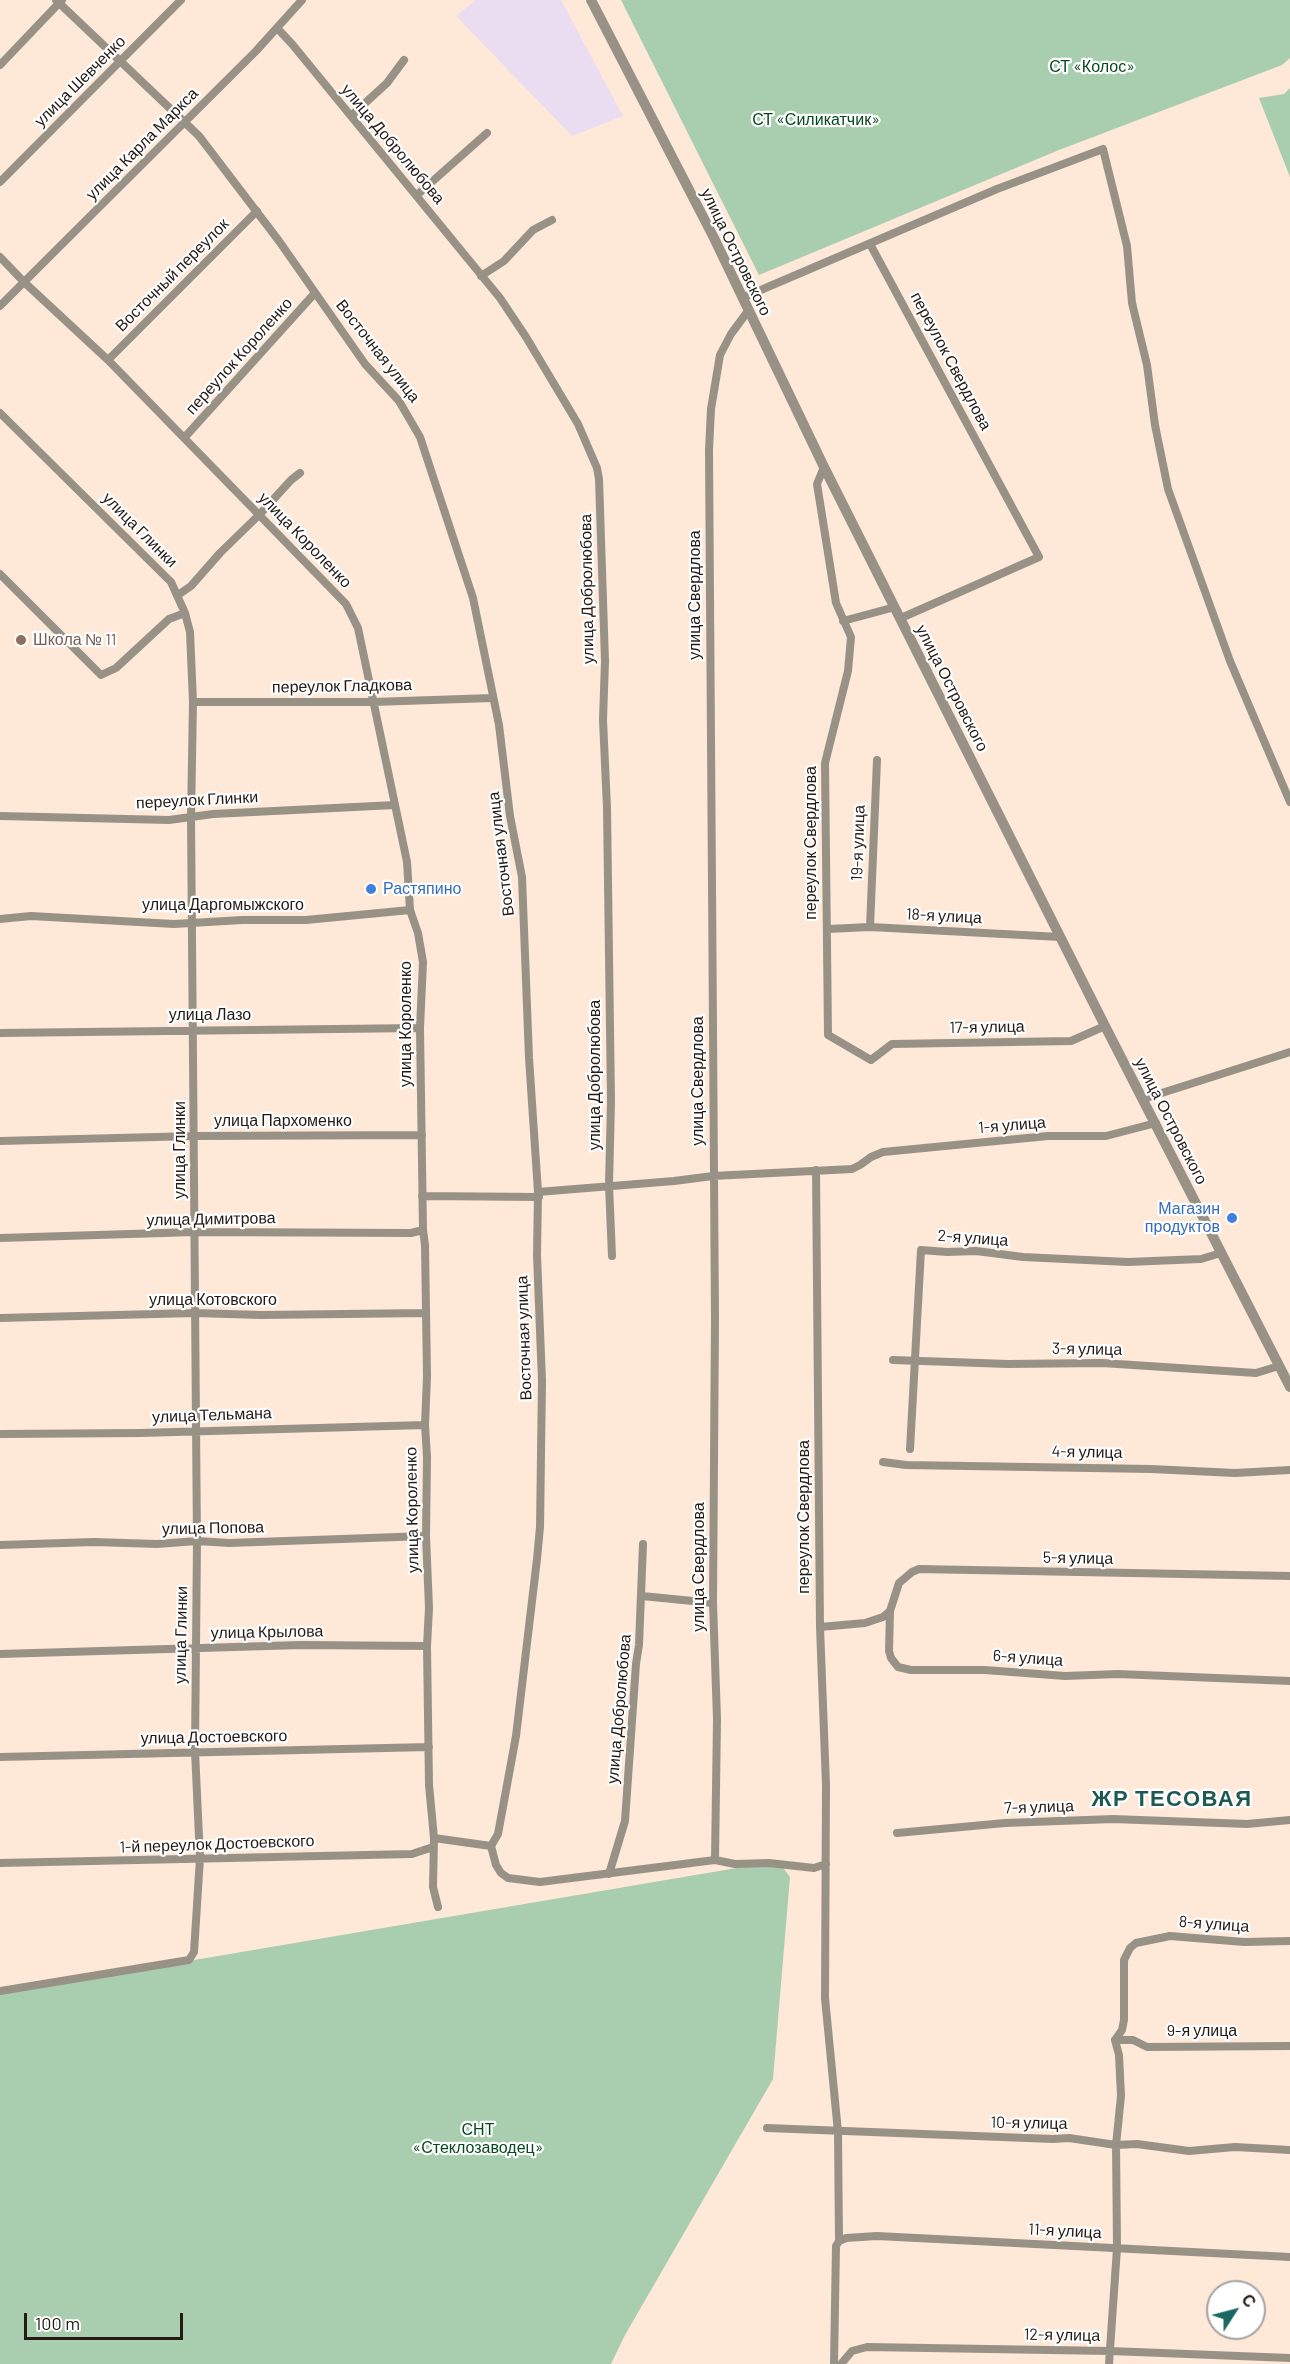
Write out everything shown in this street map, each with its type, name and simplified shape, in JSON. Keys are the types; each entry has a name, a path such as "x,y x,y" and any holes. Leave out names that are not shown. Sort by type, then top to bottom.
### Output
{"street":[{"name":"улица Шевченко","path":"0,182 182,0"},
{"name":"улица Карла Маркса","path":"0,306 186,122 303,0"},
{"name":"улица Островского","path":"591,0 709,228 824,467 1060,937 1290,1387"},
{"name":"Восточная улица","path":"59,1 120,63 186,122 257,211 365,364 399,401 420,437 438,497 466,571 502,743 510,816 522,877 538,1195 537,1266 542,1381 540,1527 516,1736 498,1834 490,1845"},
{"path":"0,65 59,1"},
{"name":"улица Добролюбова","path":"277,28 417,195 526,337 578,424 592,454 600,479 605,661 603,720 607,808 609,1185 612,1256"},
{"path":"351,117 387,83 404,60"},
{"path":"417,195 487,133"},
{"path":"742,298 997,189 1103,149 1127,246 1132,303 1147,364 1155,425 1168,489 1230,661 1290,802"},
{"name":"Восточный переулок","path":"108,360 257,211"},
{"path":"481,276 504,261 533,230 552,220"},
{"name":"переулок Свердлова","path":"870,244 1039,557 901,618"},
{"name":"улица Короленко","path":"0,257 108,360 260,514 346,604 358,628 407,862 410,910 418,933 423,962 420,1028 427,1376 425,1425 429,1608 429,1785 434,1842 433,1887 438,1907"},
{"name":"переулок Короленко","path":"185,437 314,294"},
{"name":"улица Свердлова","path":"715,1860 717,1719 713,1603 715,1318 712,1176 709,450 711,409 720,355 731,334 748,311"},
{"name":"улица Глинки","path":"0,413 171,582 185,613 191,650 197,1541 195,1751 200,1858 195,1944 194,1952 189,1959 0,1991"},
{"name":"переулок Свердлова","path":"824,467 817,484 836,603 851,637 848,670 825,763 828,1035 871,1060"},
{"path":"178,595 191,586 220,553 300,473"},
{"path":"0,574 101,675 116,668 169,619 185,613"},
{"path":"843,621 895,607"},
{"name":"переулок Гладкова","path":"193,702 373,702 492,698"},
{"name":"19-я улица","path":"870,927 877,760"},
{"name":"переулок Глинки","path":"0,816 169,820 213,814 395,805"},
{"name":"улица Даргомыжского","path":"0,919 31,916 174,924 194,921 306,920 410,910"},
{"name":"18-я улица","path":"827,929 870,927 1060,937"},
{"name":"17-я улица","path":"871,1060 892,1044 1071,1041 1105,1026"},
{"name":"улица Лазо","path":"0,1033 420,1028"},
{"path":"1143,1099 1290,1052"},
{"name":"1-я улица","path":"422,1196 538,1195 609,1185 674,1182 712,1176 852,1169 860,1166 871,1156 884,1152 1013,1139 1106,1136 1156,1123"},
{"name":"улица Пархоменко","path":"0,1141 195,1136 422,1135"},
{"name":"переулок Свердлова","path":"816,1170 820,1627 826,1864 825,1998 838,2132 839,2241 836,2246 834,2364"},
{"name":"улица Димитрова","path":"0,1238 195,1232 411,1233 423,1230"},
{"name":"2-я улица","path":"910,1449 921,1250 976,1251 1023,1257 1128,1262 1201,1259 1221,1252"},
{"name":"улица Котовского","path":"0,1318 195,1313 426,1313"},
{"name":"3-я улица","path":"893,1360 1102,1363 1256,1373 1279,1366"},
{"name":"улица Тельмана","path":"0,1434 425,1425"},
{"name":"4-я улица","path":"883,1462 1151,1468 1235,1473 1290,1470"},
{"name":"улица Попова","path":"0,1545 71,1542 229,1543 426,1536"},
{"name":"улица Добролюбова","path":"609,1874 625,1821 642,1596 643,1544"},
{"name":"5-я улица","path":"890,1611 900,1583 919,1569 1290,1576"},
{"path":"642,1596 713,1603"},
{"path":"820,1627 866,1623 890,1611"},
{"name":"6-я улица","path":"890,1611 889,1651 894,1664 903,1669 985,1670 1065,1676 1118,1674 1290,1681"},
{"name":"улица Крылова","path":"0,1654 301,1645 428,1646"},
{"name":"улица Достоевского","path":"0,1756 429,1747"},
{"name":"7-я улица","path":"897,1833 1005,1823 1092,1820 1247,1824 1290,1820"},
{"name":"1-й переулок Достоевского","path":"0,1863 412,1854 434,1842 490,1845"},
{"path":"490,1845 501,1873 508,1878 540,1882 715,1860 735,1864 769,1863 814,1868 826,1864"},
{"name":"8-я улица","path":"1115,2040 1122,2030 1124,2019 1124,1960 1130,1948 1136,1943 1170,1936 1244,1942 1290,1941"},
{"path":"1109,2364 1117,2248 1116,2145 1121,2096 1119,2055 1115,2040"},
{"name":"9-я улица","path":"1115,2040 1133,2040 1147,2047 1290,2046"},
{"name":"10-я улица","path":"767,2128 1069,2138 1116,2145 1137,2144 1189,2151 1234,2148 1290,2150"},
{"name":"11-я улица","path":"839,2241 846,2238 877,2236 1290,2257"},
{"name":"12-я улица","path":"840,2364 852,2351 867,2347 1110,2351 1290,2358"}],"shaded area":[{"path":"476,0 561,0 623,116 572,136 456,16"}],"green space":[{"name":"СТ «Силикатчик»","path":"621,0 1290,0 1290,58 1282,65 1059,150 759,275"},
{"path":"1290,88 1290,177 1259,98 1284,94"},
{"name":"СНТ «Стеклозаводец»","path":"778,1861 790,1877 773,2079 625,2335 611,2364 0,2364 0,1993"}],"place":[{"name":"Школа № 11","path":"21,640"},
{"name":"Растяпино","path":"371,889"},
{"name":"Магазин продуктов","path":"1232,1218"}],"district":[{"name":"ЖР ТЕСОВАЯ","path":"1172,1799"}],"park label":[{"name":"СТ «Колос»","path":"1092,67"}]}
